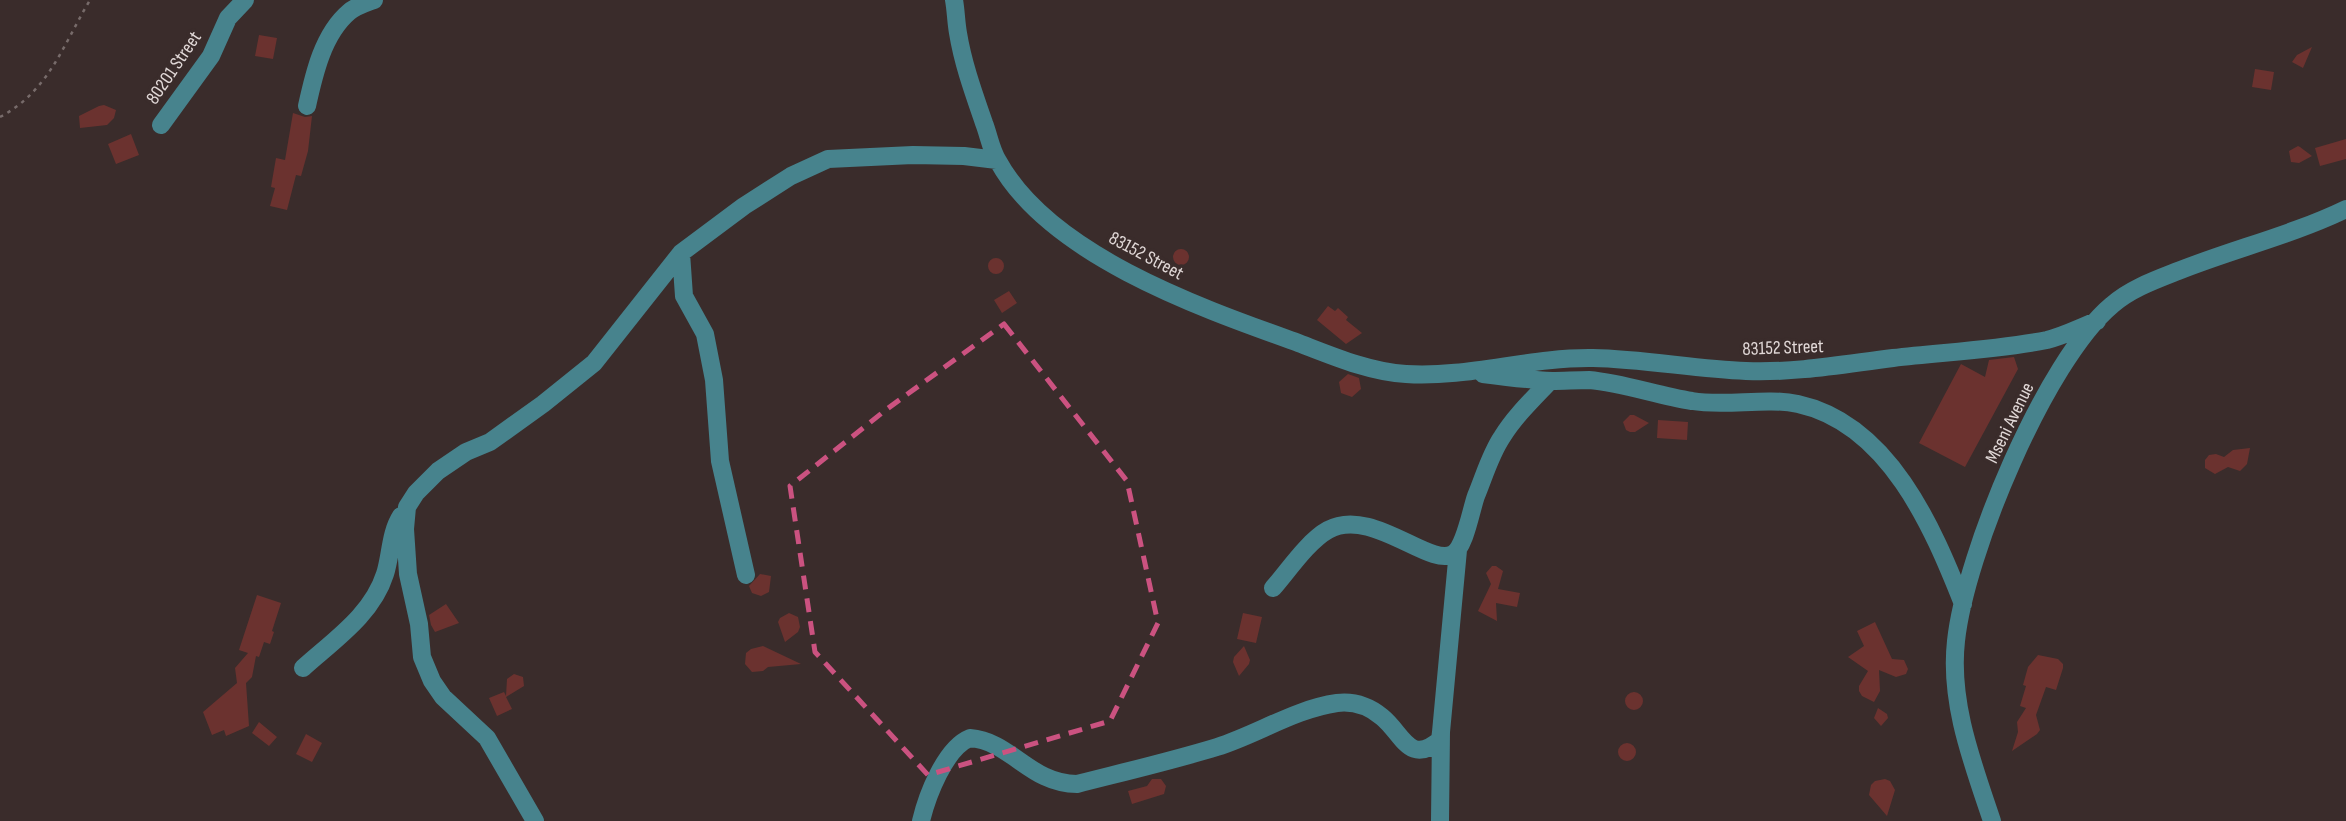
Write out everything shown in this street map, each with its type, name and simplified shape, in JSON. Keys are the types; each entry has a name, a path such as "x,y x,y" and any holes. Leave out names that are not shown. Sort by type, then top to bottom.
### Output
{"street":[{"name":"80201 Street","path":"161,125 211,56 228,18 245,0"},
{"path":"307,106 316,64 339,23 351,10 374,0"},
{"name":"83152 Street","path":"954,0 957,31 967,73 997,160 1023,197 1056,227 1091,251 1175,295 1256,328 1374,369 1403,374 1466,372 1550,381 1590,380 1692,401 1788,402 1811,408 1841,422 1868,442 1906,485 1945,558 1964,604"},
{"path":"303,668 363,614 376,595 385,574 396,525 416,493 438,471 466,452 490,442 544,404 594,363 681,253 753,200 791,176 828,159 913,155 997,160"},
{"name":"Mseni Avenue","path":"1992,821 1958,709 1956,642 1981,544 1997,499 2029,429 2071,352 2112,305 2156,279 2346,209"},
{"path":"681,253 684,296 705,334 714,380 720,461 746,575"},
{"name":"83152 Street","path":"1466,372 1509,364 1591,358 1748,371 1820,369 2049,339 2097,321"},
{"path":"921,821 934,782 944,765 954,749 970,738 990,744 1042,777 1061,784 1077,785 1218,747 1306,710 1335,704 1356,704 1370,709 1383,718 1408,746 1429,749 1440,740 1458,550 1476,497 1501,438 1550,381"},
{"path":"407,507 405,529 408,574 419,624 422,657 432,681 443,697 487,738 535,821"},
{"path":"1273,588 1321,535 1340,525 1354,524 1382,531 1440,556 1452,556 1458,550"},
{"path":"1440,821 1441,732"}],"path":[{"path":"0,117 24,103 46,77 90,0"}],"highlighted area":[{"path":"1004,324 1127,481 1158,623 1110,721 928,775 815,652 790,486 887,409"}],"building":[{"path":"259,35 277,38 273,59 255,56"},
{"path":"2312,47 2303,68 2292,62 2297,55"},
{"path":"2255,69 2274,72 2271,90 2252,87"},
{"path":"104,105 116,110 114,118 107,125 80,128 79,116"},
{"path":"293,113 312,116 308,151 301,176 296,175 287,210 270,206 275,188 271,187 276,158 285,160"},
{"path":"131,134 139,155 116,164 108,144"},
{"path":"2346,139 2346,159 2320,166 2315,148"},
{"path":"2298,146 2312,156 2299,163 2291,162 2289,151"},
{"path":"1181,249 1189,257 1181,265 1173,257"},
{"path":"996,258 1004,266 996,274 988,266"},
{"path":"1009,291 1017,303 1002,313 994,300"},
{"path":"1328,306 1335,311 1338,308 1348,317 1346,320 1362,333 1346,344 1317,320"},
{"path":"2014,357 2018,369 1965,467 1919,443 1961,364 1985,377 1989,360"},
{"path":"1348,374 1359,378 1361,389 1352,397 1341,393 1339,382"},
{"path":"1630,415 1649,423 1635,432 1630,432 1626,430 1623,422"},
{"path":"1658,420 1688,422 1687,440 1657,438"},
{"path":"2250,448 2247,464 2240,471 2228,467 2215,474 2205,468 2205,460 2209,455 2224,457 2233,450"},
{"path":"1492,566 1503,571 1498,589 1520,593 1517,607 1496,603 1497,621 1478,611 1491,584 1486,573"},
{"path":"760,574 771,576 769,592 761,596 752,593 749,586"},
{"path":"257,595 281,603 270,644 264,642 259,657 256,656 252,677 246,683 249,726 226,736 224,730 212,735 203,712 237,683 235,668 248,653 239,650"},
{"path":"446,604 459,623 435,632 429,615"},
{"path":"789,613 798,617 800,627 798,632 785,642 778,622"},
{"path":"1243,613 1262,617 1256,643 1237,639"},
{"path":"1875,622 1892,659 1904,660 1908,669 1906,674 1896,677 1879,670 1880,691 1874,702 1862,696 1859,691 1868,671 1848,657 1864,646 1857,631"},
{"path":"763,646 801,664 768,667 763,671 752,672 745,664 746,653"},
{"path":"1244,646 1250,660 1239,676 1233,662"},
{"path":"2038,655 2058,659 2063,668 2056,690 2046,687 2036,715 2040,730 2012,751 2018,732 2017,722 2026,708 2020,706 2026,686 2023,685 2028,667"},
{"path":"514,674 523,677 524,686 506,697 512,709 497,716 489,698 504,692 506,696 507,679"},
{"path":"1634,692 1640,695 1643,701 1640,707 1634,710 1628,707 1625,701 1628,695"},
{"path":"1878,708 1887,714 1888,718 1881,726 1874,718"},
{"path":"259,722 277,737 269,746 252,733"},
{"path":"306,734 322,743 312,762 296,754"},
{"path":"1627,743 1633,746 1636,752 1633,758 1627,761 1621,758 1618,752 1621,746"},
{"path":"1152,779 1161,779 1166,786 1164,794 1132,804 1128,791 1147,786"},
{"path":"1875,781 1890,781 1895,790 1887,816 1869,795 1871,785"}]}
